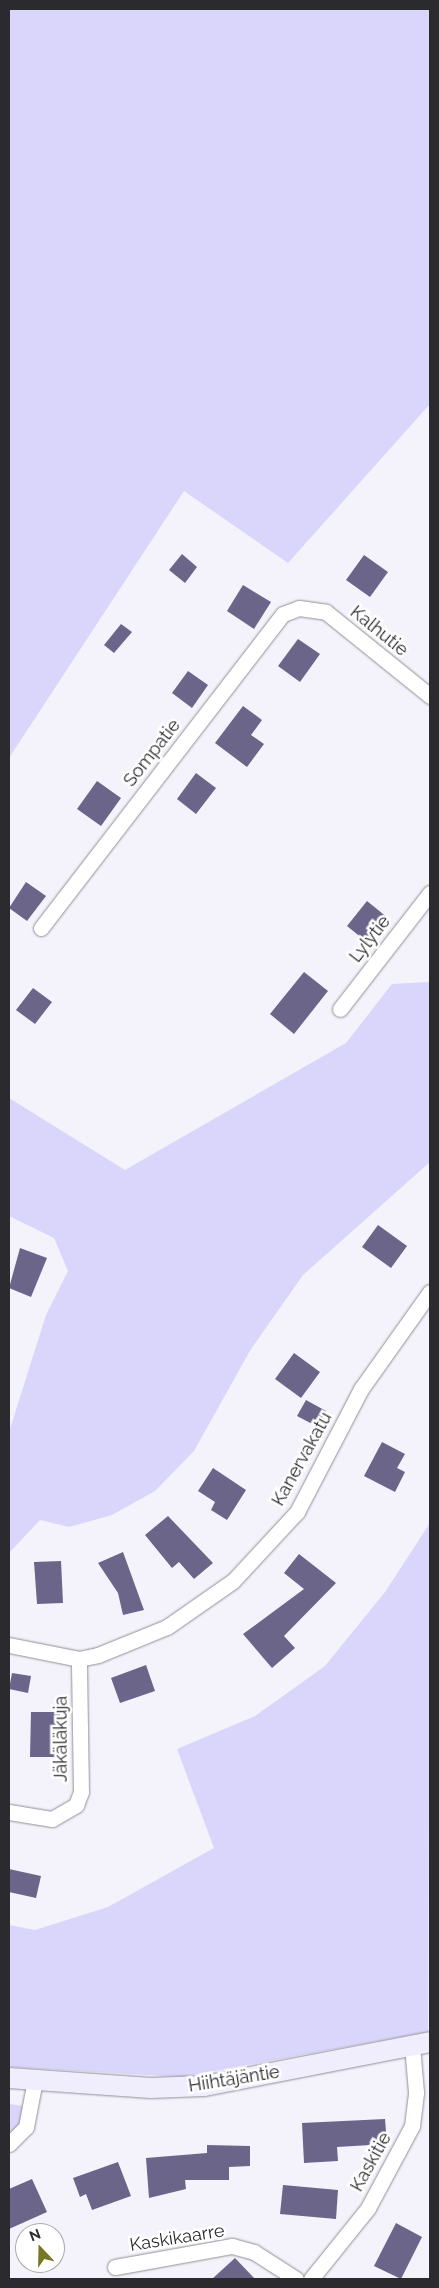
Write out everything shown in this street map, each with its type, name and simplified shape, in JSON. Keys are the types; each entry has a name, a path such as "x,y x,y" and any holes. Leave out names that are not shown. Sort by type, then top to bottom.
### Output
{"street":[{"name":"Kalhutie","path":"299,608 326,612 430,696"},
{"name":"Sompatie","path":"41,928 268,630 283,614 299,608"},
{"name":"Lylytie","path":"340,1008 430,893"},
{"name":"Kanervakatu","path":"9,1645 79,1659 132,1644 167,1626 256,1560 297,1512 361,1389 430,1292"},
{"name":"Jäkäläkuja","path":"9,1812 52,1819 76,1805 80,1792 79,1659"},
{"name":"Hiihtäjäntie","path":"9,2078 150,2088 204,2086 421,2043"},
{"name":"Kaskitie","path":"312,2279 372,2200 412,2126 423,2094 421,2043"},
{"path":"9,2144 26,2126 36,2080"},
{"name":"Kaskikaarre","path":"115,2267 232,2246 261,2256 296,2279"}],"shaded area":[{"path":"9,9 430,9 430,404 288,563 184,491 9,758"},
{"path":"430,982 430,1162 303,1275 251,1349 194,1451 155,1491 112,1515 69,1527 40,1520 9,1553 9,1432 46,1315 68,1271 54,1238 9,1216 9,1098 125,1170 346,1043 392,984"},
{"path":"430,1523 428,2032 181,2077 9,2067 9,1925 35,1930 108,1907 214,1848 177,1749 255,1716 325,1666 385,1592"},
{"path":"9,2104 32,2107 9,2144"}],"building":[{"path":"182,554 197,567 185,583 169,570"},
{"path":"364,555 388,572 370,597 346,580"},
{"path":"243,585 271,602 254,629 227,611"},
{"path":"121,624 132,632 114,653 104,645"},
{"path":"298,639 320,654 300,682 278,666"},
{"path":"188,671 208,685 192,708 172,693"},
{"path":"243,706 262,720 251,735 264,744 247,767 215,743"},
{"path":"196,773 216,788 196,814 177,799"},
{"path":"97,781 121,798 101,826 77,809"},
{"path":"26,882 46,896 27,921 9,908"},
{"path":"367,901 388,918 368,943 347,926"},
{"path":"304,972 328,991 294,1034 270,1014"},
{"path":"33,988 52,1002 35,1024 16,1010"},
{"path":"378,1225 407,1246 391,1268 362,1247"},
{"path":"20,1248 47,1258 31,1297 9,1288"},
{"path":"294,1353 320,1372 301,1398 275,1379"},
{"path":"306,1400 326,1411 318,1427 297,1416"},
{"path":"382,1442 405,1454 397,1468 405,1472 395,1492 364,1476"},
{"path":"213,1468 246,1490 227,1520 211,1510 215,1502 198,1491"},
{"path":"168,1516 213,1563 194,1579 179,1562 172,1568 145,1535"},
{"path":"123,1552 144,1610 123,1615 118,1593 98,1563"},
{"path":"299,1554 336,1583 284,1636 295,1648 272,1668 243,1634 304,1589 284,1573"},
{"path":"61,1561 63,1603 37,1604 34,1562"},
{"path":"146,1665 155,1691 120,1703 111,1678"},
{"path":"12,1673 31,1676 28,1693 9,1689"},
{"path":"31,1712 60,1712 60,1757 30,1757"},
{"path":"9,1869 41,1876 36,1898 9,1892"},
{"path":"385,2119 387,2144 337,2147 338,2161 304,2163 302,2123"},
{"path":"207,2145 250,2146 250,2166 229,2167 229,2180 185,2180 186,2189 149,2198 146,2158 207,2153"},
{"path":"118,2162 131,2196 92,2210 86,2194 80,2197 73,2178"},
{"path":"32,2179 47,2212 22,2223 15,2223 15,2226 9,2229 9,2189"},
{"path":"283,2185 338,2190 336,2219 280,2214"},
{"path":"396,2223 422,2237 401,2279 374,2266"},
{"path":"235,2258 255,2279 212,2279"}]}
